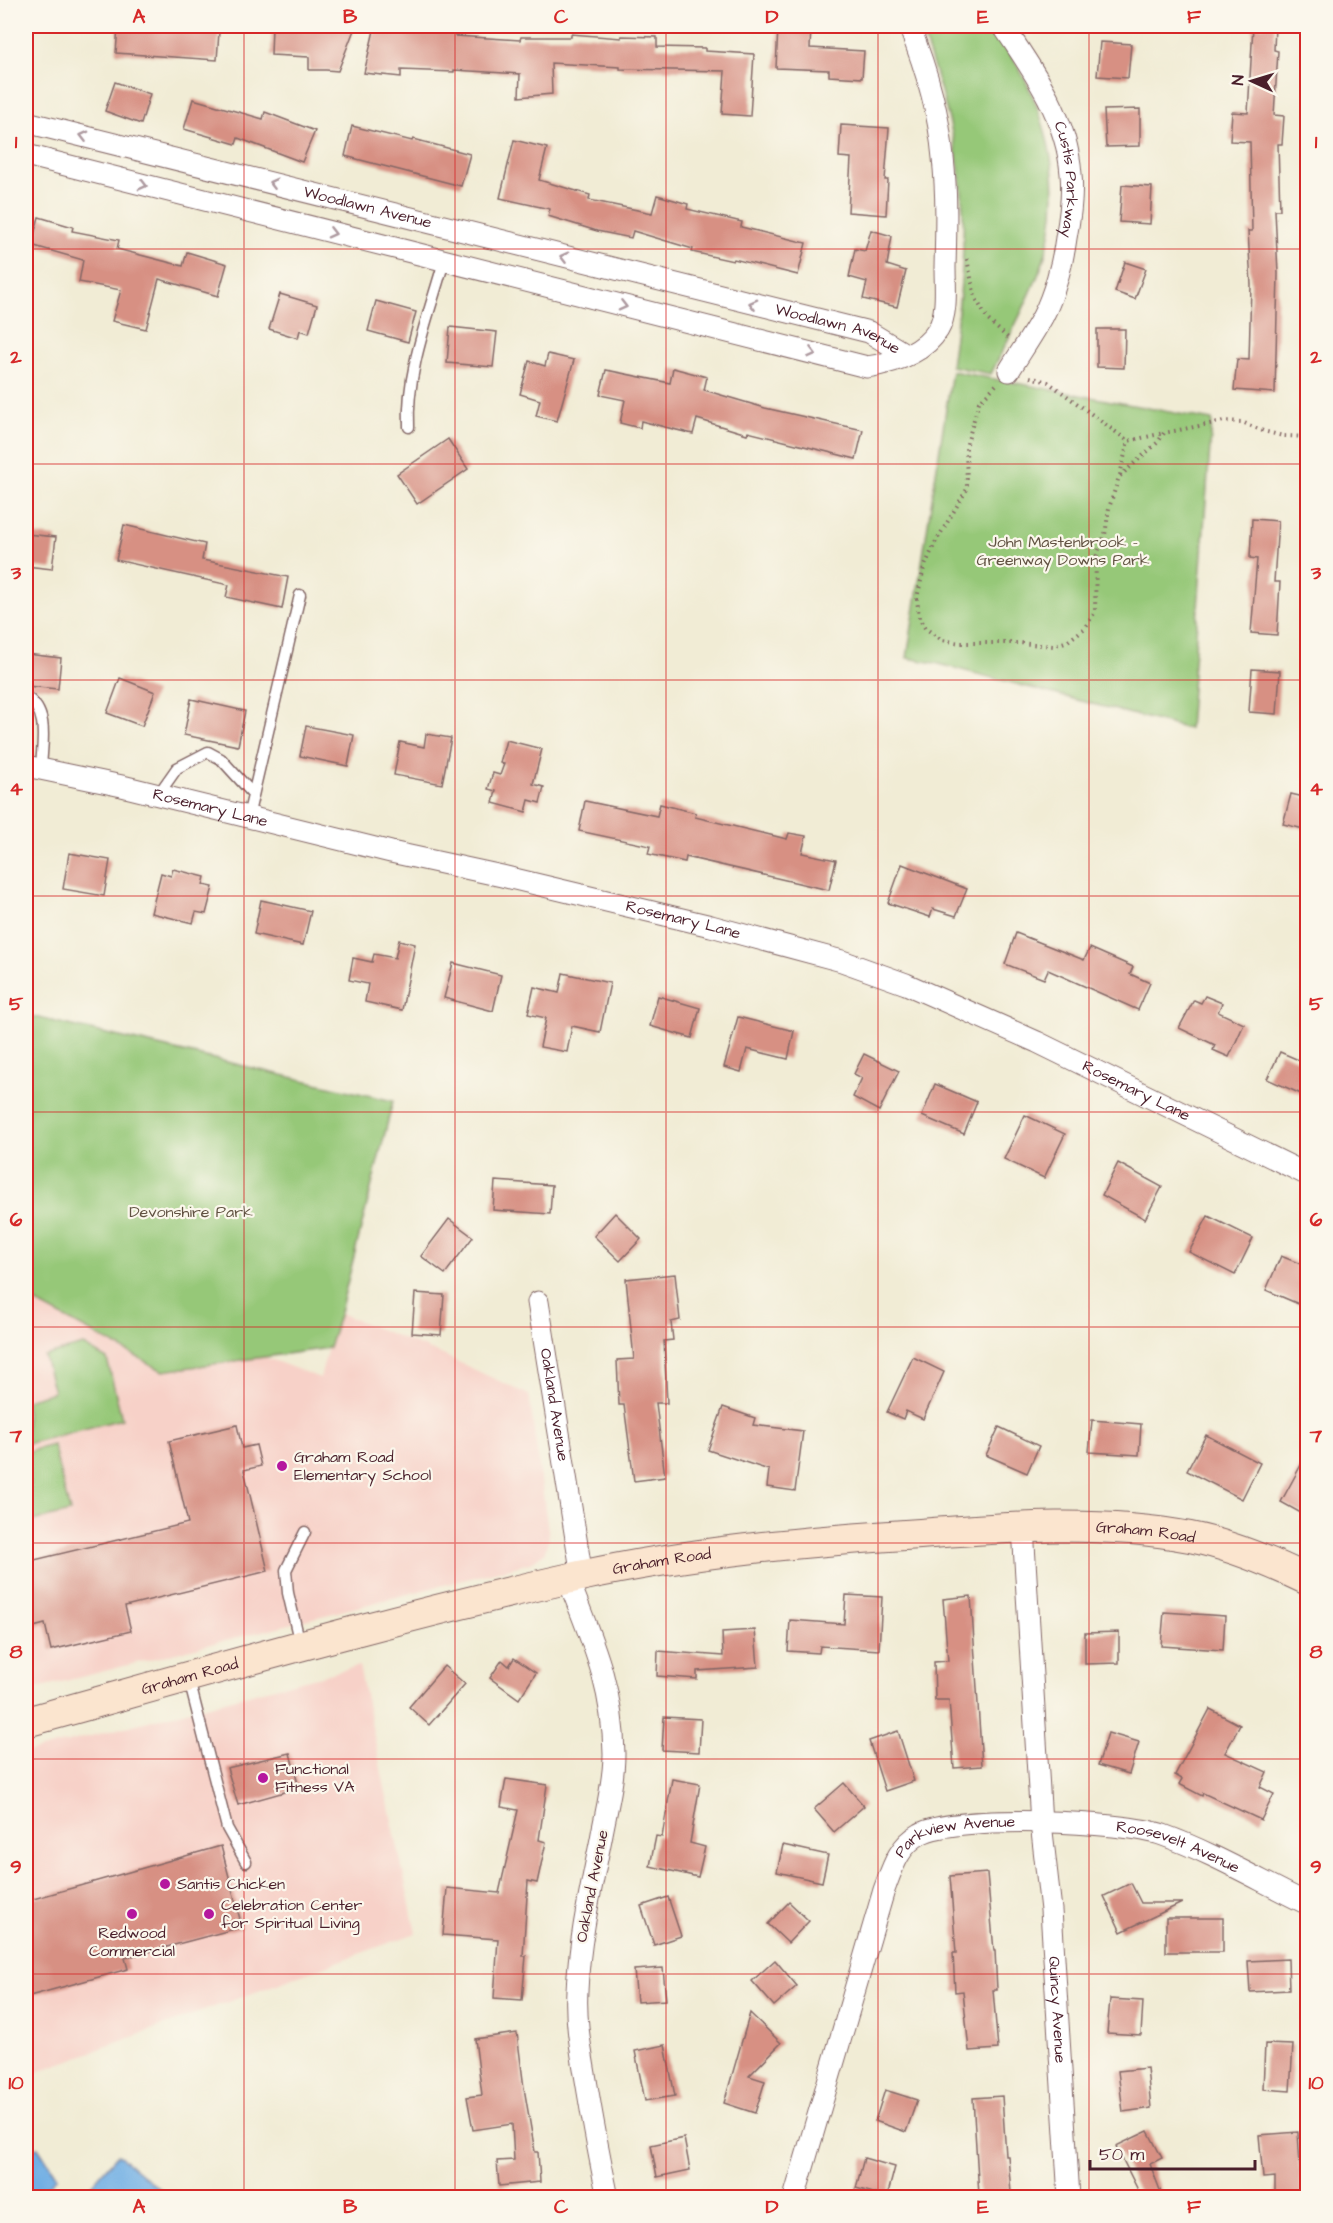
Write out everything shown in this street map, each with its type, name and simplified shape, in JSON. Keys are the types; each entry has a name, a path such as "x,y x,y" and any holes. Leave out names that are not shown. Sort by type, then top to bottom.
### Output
{"street":[{"path":"907,355 929,342 939,328 944,312 946,226 943,158 936,109 923,60 909,26"},
{"name":"Custis Parkway","path":"1003,26 1036,74 1048,98 1064,138 1071,173 1071,210 1064,258 1044,315 1009,371"},
{"name":"Woodlawn Avenue","path":"26,122 869,332 907,355"},
{"name":"Woodlawn Avenue","path":"26,155 867,367 886,364 907,355"},
{"path":"363,240 372,208"},
{"name":"Rosemary Lane","path":"33,767 711,926 842,961 906,984 1037,1042 1308,1175"},
{"name":"Oakland Avenue","path":"538,1302 575,1577 609,1692 612,1721 614,1756 610,1794 579,1954 577,1994 579,2040 608,2198"},
{"name":"Graham Road","path":"26,1722 400,1619 575,1577 730,1552 840,1539 1023,1528 1123,1528 1192,1538 1234,1550 1308,1580"},
{"name":"Parkview Avenue","path":"794,2198 884,1890 895,1861 903,1849 919,1834 933,1828 978,1824 1041,1823 1023,1528"},
{"name":"Roosevelt Avenue","path":"1041,1823 1125,1827 1161,1835 1308,1904"},
{"name":"Quincy Avenue","path":"1041,1823 1052,1910 1069,2198"}],"lane":[{"path":"409,427 408,403 415,362 444,261"},
{"path":"248,817 300,595"},
{"path":"26,697 35,703 43,723 33,767"},
{"path":"158,795 177,768 208,752 221,759 253,794"},
{"path":"301,1647 288,1593 286,1570 305,1532"},
{"path":"189,1677 226,1828 246,1862"}],"path":[{"path":"975,297 988,320"},
{"path":"1128,441 1109,508 1105,535 1096,557 1095,612 1085,628 1068,641 1053,646 1019,643 960,643 942,640 925,628 919,618 917,598 924,568 934,543 967,489 966,447 979,402 1009,371 1048,382 1128,441 1224,421 1242,422 1283,436 1308,437"},
{"path":"1119,477 1158,442 1164,433"}],"shaded area":[{"name":"Graham Road Elementary School","path":"26,1266 320,1378 337,1312 443,1355 529,1395 549,1537 544,1553 530,1563 26,1691"},
{"path":"359,1666 416,1933 26,2076 26,1753"}],"green space":[{"path":"920,26 988,26 1020,70 1041,117 1048,141 1054,190 1049,240 1031,293 991,374 951,366 962,270 961,188 948,117"},
{"name":"John Mastenbrook - Greenway Downs Park","path":"952,371 1212,420 1189,729 935,663 907,658"},
{"name":"Devonshire Park","path":"26,1015 393,1101 329,1348 163,1371 26,1297"},
{"path":"83,1345 107,1359 122,1419 26,1444 26,1400 54,1392 44,1356"},
{"path":"53,1445 70,1512 28,1522 26,1452"}],"water":[{"path":"38,2147 57,2177 37,2197 26,2197 26,2150"},
{"path":"118,2154 169,2197 97,2197 88,2189"}],"building":[{"path":"118,26 219,32 217,60 116,53"},
{"path":"272,26 354,30 338,71 309,70 309,57 271,55"},
{"path":"375,26 456,26 455,36 520,40 521,37 571,37 571,34 621,38 621,36 657,37 657,47 705,48 705,51 754,54 750,116 722,114 725,71 620,69 620,67 551,63 552,94 519,97 520,74 401,70 401,77 364,73"},
{"path":"1253,26 1275,26 1274,50 1278,51 1274,115 1284,116 1282,144 1278,144 1280,210 1275,210 1278,274 1275,393 1234,390 1237,359 1249,360 1251,285 1248,231 1252,231 1250,142 1230,141 1232,112 1248,113"},
{"path":"778,27 811,28 810,48 864,51 862,78 829,76 829,70 776,68"},
{"path":"1100,42 1131,44 1128,78 1097,76"},
{"path":"115,82 150,94 141,124 105,111"},
{"path":"193,99 263,119 265,112 315,131 302,162 238,138 236,144 184,129"},
{"path":"1140,109 1140,146 1106,147 1104,110"},
{"path":"841,125 889,128 885,180 888,180 886,215 848,212 851,158 839,157"},
{"path":"352,126 470,154 461,186 345,156"},
{"path":"514,140 547,148 539,180 590,195 589,200 652,213 657,195 688,204 687,209 742,222 741,227 806,243 798,275 734,259 733,261 692,252 693,249 633,231 631,238 597,231 548,216 550,209 500,198"},
{"path":"1122,185 1152,187 1150,224 1119,222"},
{"path":"39,217 73,227 72,231 119,240 117,249 183,266 187,252 227,264 218,296 159,279 146,329 112,321 121,290 79,282 83,260 31,245"},
{"path":"871,230 892,236 887,265 906,271 897,307 863,299 867,282 849,277 855,249 865,251"},
{"path":"1125,262 1146,269 1135,299 1115,292"},
{"path":"280,294 317,305 309,333 300,330 298,338 269,329"},
{"path":"376,301 416,312 408,342 368,331"},
{"path":"450,327 497,332 493,367 447,363"},
{"path":"1097,329 1125,329 1124,368 1097,367"},
{"path":"548,354 574,360 557,421 536,416 540,400 520,394 529,361 545,366"},
{"path":"673,368 707,377 704,390 765,408 863,430 856,459 748,432 747,434 697,419 693,434 641,421 640,428 620,423 625,400 600,395 606,370 670,383"},
{"path":"448,439 468,469 417,504 397,474"},
{"path":"1252,519 1278,521 1274,582 1280,582 1277,635 1251,633 1257,559 1250,558"},
{"path":"124,525 205,544 202,560 288,577 282,609 226,597 229,585 116,560"},
{"path":"26,534 56,537 52,569 26,566"},
{"path":"26,654 61,658 58,689 26,686"},
{"path":"1252,669 1280,671 1277,714 1249,712"},
{"path":"120,678 155,692 142,726 107,713"},
{"path":"191,699 245,711 238,746 184,735"},
{"path":"306,726 354,735 348,766 300,756"},
{"path":"426,734 451,738 442,784 394,775 400,742 424,747"},
{"path":"506,740 542,749 533,784 544,787 540,803 529,800 526,812 493,803 496,791 488,789 493,773 500,775 504,764 500,763"},
{"path":"1291,794 1308,798 1308,830 1283,824"},
{"path":"585,801 657,816 660,804 696,813 695,817 787,839 789,833 806,836 802,853 836,860 829,890 686,857 685,862 648,854 650,846 579,831"},
{"path":"69,853 110,860 104,896 63,889"},
{"path":"902,864 967,889 956,916 933,909 930,917 888,903"},
{"path":"173,869 205,877 203,885 213,887 206,914 196,912 193,923 151,913 161,873 171,876"},
{"path":"261,900 311,911 303,945 254,934"},
{"path":"1016,933 1084,960 1090,948 1133,967 1130,974 1150,983 1138,1010 1048,970 1044,979 1005,964"},
{"path":"399,940 415,944 402,1010 365,1002 368,984 349,980 353,958 372,962 374,954 395,958"},
{"path":"453,963 501,975 493,1011 444,998"},
{"path":"563,973 610,983 600,1032 572,1026 567,1052 540,1047 546,1018 528,1014 534,987 559,993"},
{"path":"658,996 700,1008 692,1038 650,1026"},
{"path":"1205,996 1222,1003 1218,1012 1244,1024 1229,1057 1213,1050 1215,1045 1179,1028 1194,1000 1201,1003"},
{"path":"738,1017 794,1031 788,1059 747,1049 741,1072 724,1067"},
{"path":"1280,1052 1308,1064 1308,1097 1267,1079"},
{"path":"864,1054 899,1071 879,1111 853,1097 862,1078 854,1074"},
{"path":"935,1084 977,1102 964,1134 922,1116"},
{"path":"1025,1115 1065,1134 1044,1178 1004,1159"},
{"path":"1118,1163 1162,1187 1145,1219 1102,1195"},
{"path":"495,1181 552,1185 550,1214 493,1210"},
{"path":"615,1213 641,1239 620,1261 594,1236"},
{"path":"1208,1216 1253,1238 1235,1275 1189,1252"},
{"path":"449,1219 473,1237 445,1274 421,1256"},
{"path":"1281,1256 1308,1267 1308,1308 1266,1290"},
{"path":"675,1274 680,1320 671,1322 673,1340 664,1341 667,1403 656,1403 665,1477 634,1481 624,1405 619,1405 617,1360 634,1359 626,1279"},
{"path":"415,1293 444,1295 441,1335 412,1333"},
{"path":"913,1357 944,1372 923,1419 906,1411 903,1419 887,1412"},
{"path":"723,1407 755,1418 753,1425 803,1431 795,1491 767,1487 769,1470 708,1450"},
{"path":"1092,1420 1141,1424 1139,1455 1089,1452"},
{"path":"237,1425 242,1448 256,1445 261,1466 244,1470 268,1571 125,1606 131,1631 51,1650 45,1624 26,1629 26,1562 188,1523 169,1441"},
{"path":"999,1427 1039,1446 1027,1473 986,1455"},
{"path":"1206,1435 1260,1463 1242,1499 1187,1471"},
{"path":"1308,1452 1308,1517 1281,1502"},
{"path":"846,1595 882,1597 879,1650 820,1646 819,1653 788,1651 790,1620 844,1624"},
{"path":"971,1596 982,1766 954,1768 949,1700 935,1700 934,1662 948,1661 943,1599"},
{"path":"1164,1612 1225,1616 1223,1650 1161,1646"},
{"path":"755,1630 758,1667 697,1671 697,1679 657,1676 658,1651 723,1656 722,1632"},
{"path":"1119,1632 1119,1663 1085,1664 1085,1633"},
{"path":"514,1658 536,1673 519,1699 490,1678 502,1660 509,1666"},
{"path":"444,1666 465,1684 429,1725 409,1707"},
{"path":"1210,1709 1240,1725 1225,1753 1267,1772 1260,1787 1274,1794 1261,1820 1179,1784 1182,1779 1175,1775"},
{"path":"664,1717 701,1719 699,1752 662,1750"},
{"path":"898,1731 914,1781 885,1791 869,1741"},
{"path":"1108,1733 1139,1742 1129,1774 1098,1765"},
{"name":"Functional Fitness VA","path":"290,1753 299,1788 238,1805 227,1768"},
{"path":"506,1779 547,1785 539,1840 546,1842 537,1883 528,1881 522,2000 494,1998 498,1939 443,1935 447,1888 499,1893 518,1810 501,1807"},
{"path":"672,1779 700,1784 690,1843 705,1847 698,1877 650,1866 656,1836 662,1837"},
{"path":"844,1783 864,1806 834,1832 814,1809"},
{"path":"783,1845 828,1855 822,1882 777,1872"},
{"name":"Redwood Commercial","path":"221,1846 242,1927 125,1958 128,1969 26,1997 26,1901"},
{"path":"987,1873 995,1951 997,1990 993,1990 998,2049 969,2051 963,1991 955,1992 953,1953 956,1953 950,1876"},
{"path":"1131,1883 1141,1903 1182,1903 1121,1932 1104,1896"},
{"path":"668,1897 681,1936 654,1945 641,1906"},
{"path":"789,1902 809,1921 788,1943 768,1924"},
{"path":"1166,1918 1223,1918 1223,1952 1166,1952"},
{"path":"1288,1959 1289,1990 1250,1992 1248,1961"},
{"path":"775,1960 797,1986 774,2006 752,1981"},
{"path":"663,1968 666,2000 637,2002 634,1970"},
{"path":"1110,1999 1143,2001 1141,2035 1107,2033"},
{"path":"750,2013 781,2043 749,2076 765,2081 755,2113 724,2103"},
{"path":"517,2033 535,2152 538,2152 540,2182 499,2186 497,2161 514,2160 512,2124 473,2130 467,2097 482,2095 475,2039"},
{"path":"1265,2044 1293,2045 1290,2091 1263,2089"},
{"path":"665,2045 675,2096 645,2101 635,2051"},
{"path":"1147,2068 1151,2108 1123,2112 1118,2071"},
{"path":"885,2090 917,2100 906,2132 875,2121"},
{"path":"1002,2096 1011,2193 979,2195 973,2098"},
{"path":"1148,2131 1162,2158 1150,2164 1163,2198 1142,2198 1116,2146"},
{"path":"1298,2132 1302,2198 1275,2198 1275,2177 1263,2178 1259,2135"},
{"path":"684,2138 690,2170 657,2177 651,2145"},
{"path":"864,2158 895,2167 887,2197 856,2188"}],"place":[{"name":"Graham Road Elementary School","path":"282,1466"},
{"name":"Functional Fitness VA","path":"263,1778"},
{"name":"Santis Chicken","path":"165,1884"},
{"name":"Redwood Commercial","path":"132,1914"},
{"name":"Celebration Center for Spiritual Living","path":"209,1914"}]}
